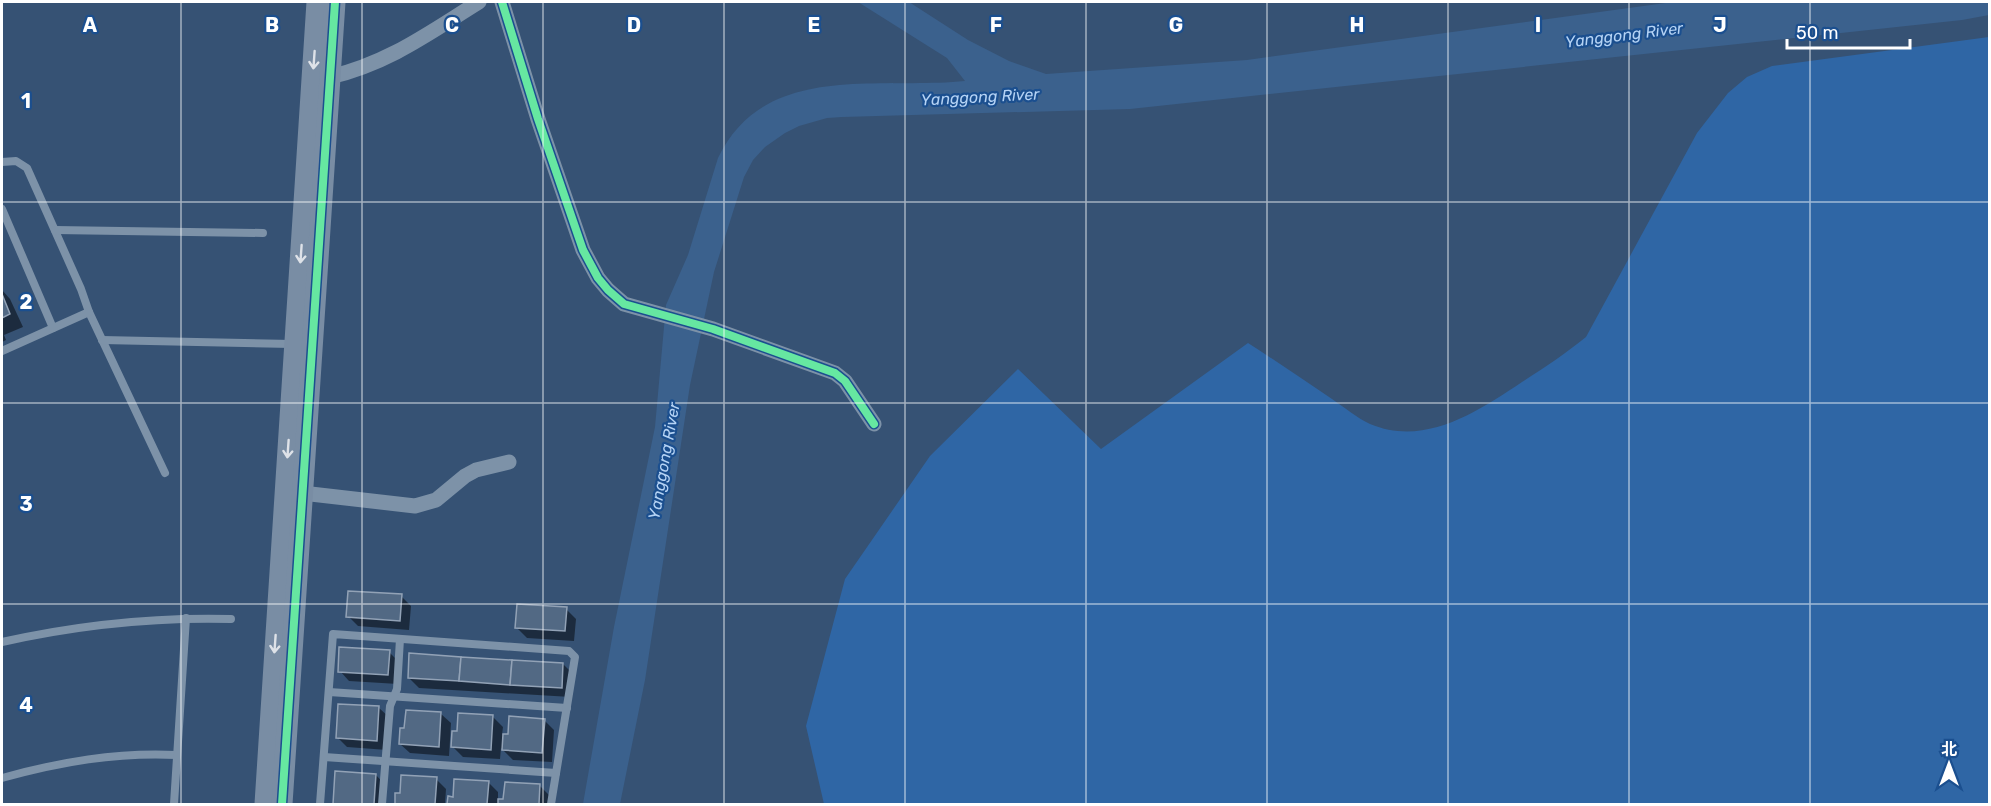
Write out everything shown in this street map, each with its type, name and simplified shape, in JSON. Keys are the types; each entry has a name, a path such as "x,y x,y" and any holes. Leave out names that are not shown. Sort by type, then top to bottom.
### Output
{"street":[{"path":"265,804 317,2"},
{"path":"282,804 335,2"},
{"path":"330,77 351,72 388,57 479,2"},
{"path":"502,2 542,130 589,265 608,290 624,304 712,329 835,373 845,381 874,424"},
{"path":"302,493 415,506 436,500 476,470 509,462"}],"lane":[{"path":"2,162 16,161 27,168 81,289 88,312 165,472"},
{"path":"2,209 53,328"},
{"path":"55,230 263,233"},
{"path":"2,351 88,312"},
{"path":"102,340 295,344"},
{"path":"2,642 78,627 123,622 186,618 231,619"},
{"path":"174,804 186,618"},
{"path":"320,804 333,634 569,651 575,657 551,804"},
{"path":"382,804 390,706 397,689 400,639"},
{"path":"329,692 567,708"},
{"path":"2,778 50,765 98,757 142,754 177,755"},
{"path":"324,757 556,773"}],"shaded area":[{"path":"1989,37 1989,804 824,804 806,726 845,579 930,456 1018,369 1101,449 1248,343 1370,424 1390,430 1411,431 1430,429 1450,423 1469,415 1505,393 1586,337 1697,133 1728,93 1747,77 1772,66"}],"water":[{"name":"Yanggong River","path":"858,2 909,2 968,40 1009,61 1046,74 1247,60 1673,2 1989,2 1989,15 1962,20 1130,109 827,118 799,126 785,133 765,147 753,160 744,177 714,272 690,385 645,680 620,804 583,804 614,627 655,427 666,305 688,255 718,158 738,127 764,106 794,93 826,86 965,81 947,58"}],"building":[{"path":"2,294 10,314 2,318"},
{"path":"348,591 402,594 400,621 346,617"},
{"path":"517,604 567,607 565,631 515,628"},
{"path":"339,647 390,650 388,675 338,672"},
{"path":"409,653 461,657 459,681 408,678"},
{"path":"461,657 512,660 510,685 459,681"},
{"path":"512,660 563,663 562,688 510,685"},
{"path":"338,704 379,706 377,741 336,738"},
{"path":"406,710 441,712 439,747 399,744 400,728 404,728"},
{"path":"458,713 493,715 491,750 451,747 452,731 457,731"},
{"path":"509,716 545,719 542,753 502,750 503,734 508,734"},
{"path":"335,771 376,774 374,804 333,804"},
{"path":"401,775 437,777 435,804 395,804 395,793 400,793"},
{"path":"454,779 489,781 487,804 447,804 448,796 453,797"},
{"path":"505,782 540,784 539,804 498,804 498,799 503,799"}],"cycle path":[{"path":"282,804 335,2"},
{"path":"502,2 538,119 583,250 598,278 608,290 624,304 713,329 835,373 845,381 874,424"}]}
